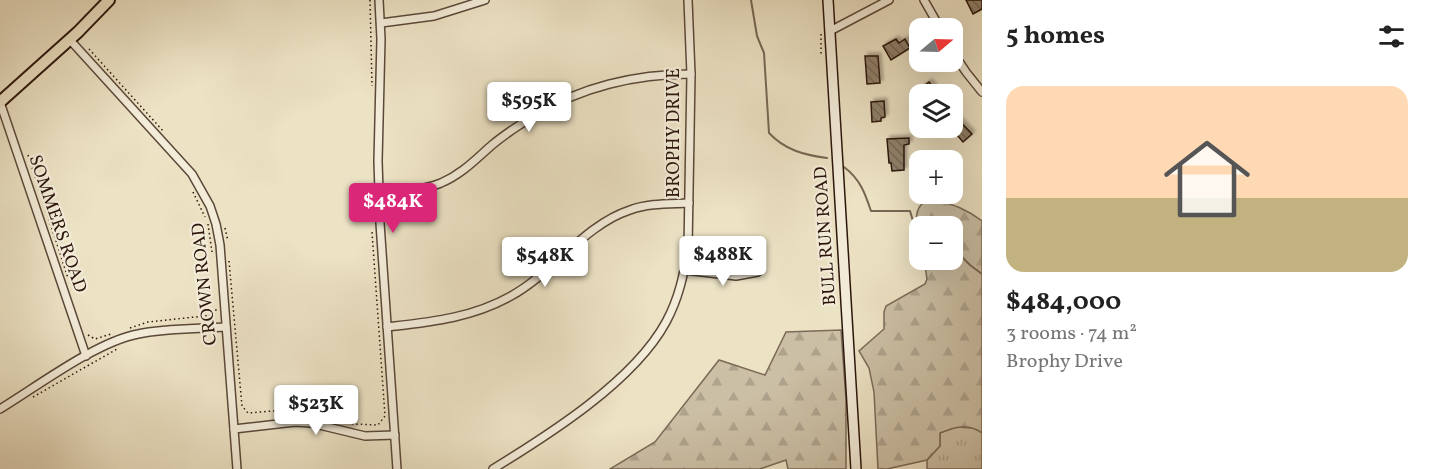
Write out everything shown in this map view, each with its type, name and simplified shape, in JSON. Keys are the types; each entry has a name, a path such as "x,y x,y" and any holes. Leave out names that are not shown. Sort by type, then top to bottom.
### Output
{"main road":[{"path":"0,102 74,44 109,0"}],"street":[{"path":"379,0 381,23 374,192 397,469"},
{"path":"381,23 434,16 485,0"},
{"name":"BROPHY DRIVE","path":"493,469 568,420 637,361 656,339 674,306 685,270 688,248 691,74 688,0"},
{"name":"BULL RUN ROAD","path":"828,0 856,469"},
{"path":"830,31 889,0"},
{"path":"924,0 934,18"},
{"name":"CROWN ROAD","path":"74,44 192,174 204,193 216,224 237,469"},
{"path":"963,68 982,92"},
{"path":"374,192 415,190 441,183 468,167 514,128 536,114 580,93 631,79 691,74"},
{"name":"SOMMERS ROAD","path":"0,102 86,356"},
{"path":"387,327 444,320 481,310 513,296 600,225 615,216 643,206 689,203"},
{"path":"685,270 736,276 758,272"},
{"path":"0,409 86,356 120,339 136,334 226,327"},
{"path":"234,429 295,422 326,426 365,436 395,435"}],"path":[{"path":"370,0 372,93"},
{"path":"74,44 84,44 166,134"},
{"path":"28,155 70,283"},
{"path":"191,189 207,220 214,259"},
{"path":"372,215 374,192"},
{"path":"223,222 228,244"},
{"path":"229,255 242,406 248,413 284,410 322,412 353,424 378,425 385,416 372,226"},
{"path":"130,328 148,322 214,315 219,301"},
{"path":"84,334 95,339 112,334"},
{"path":"29,400 118,349"}],"green space":[{"path":"951,204 982,221 982,433 967,427 945,431 940,433 940,446 927,460 878,469 874,392 869,368 859,351 884,329 886,306 925,284 926,270 963,270 963,216 917,216 921,205"},
{"path":"841,330 846,400 846,469 788,469 786,460 760,469 610,469 655,442 719,360 765,375 786,332"},
{"path":"956,427 975,428 982,433 982,469 927,469 927,460 940,446 940,433"}],"building":[{"path":"966,0 982,0 982,9 973,14"},
{"path":"896,39 899,43 905,39 909,49 891,60 883,46"},
{"path":"865,56 878,56 880,83 867,84"},
{"path":"884,101 885,117 881,118 881,121 872,122 871,102"},
{"path":"963,125 972,134 963,142 960,138 963,138"},
{"path":"909,138 909,144 904,145 904,170 892,171 887,139"}],"waterway":[{"path":"751,0 757,36 764,53 769,133 795,151 827,158"},
{"path":"844,167 861,187 871,211 910,211 912,216"},
{"path":"963,258 982,274"}]}
